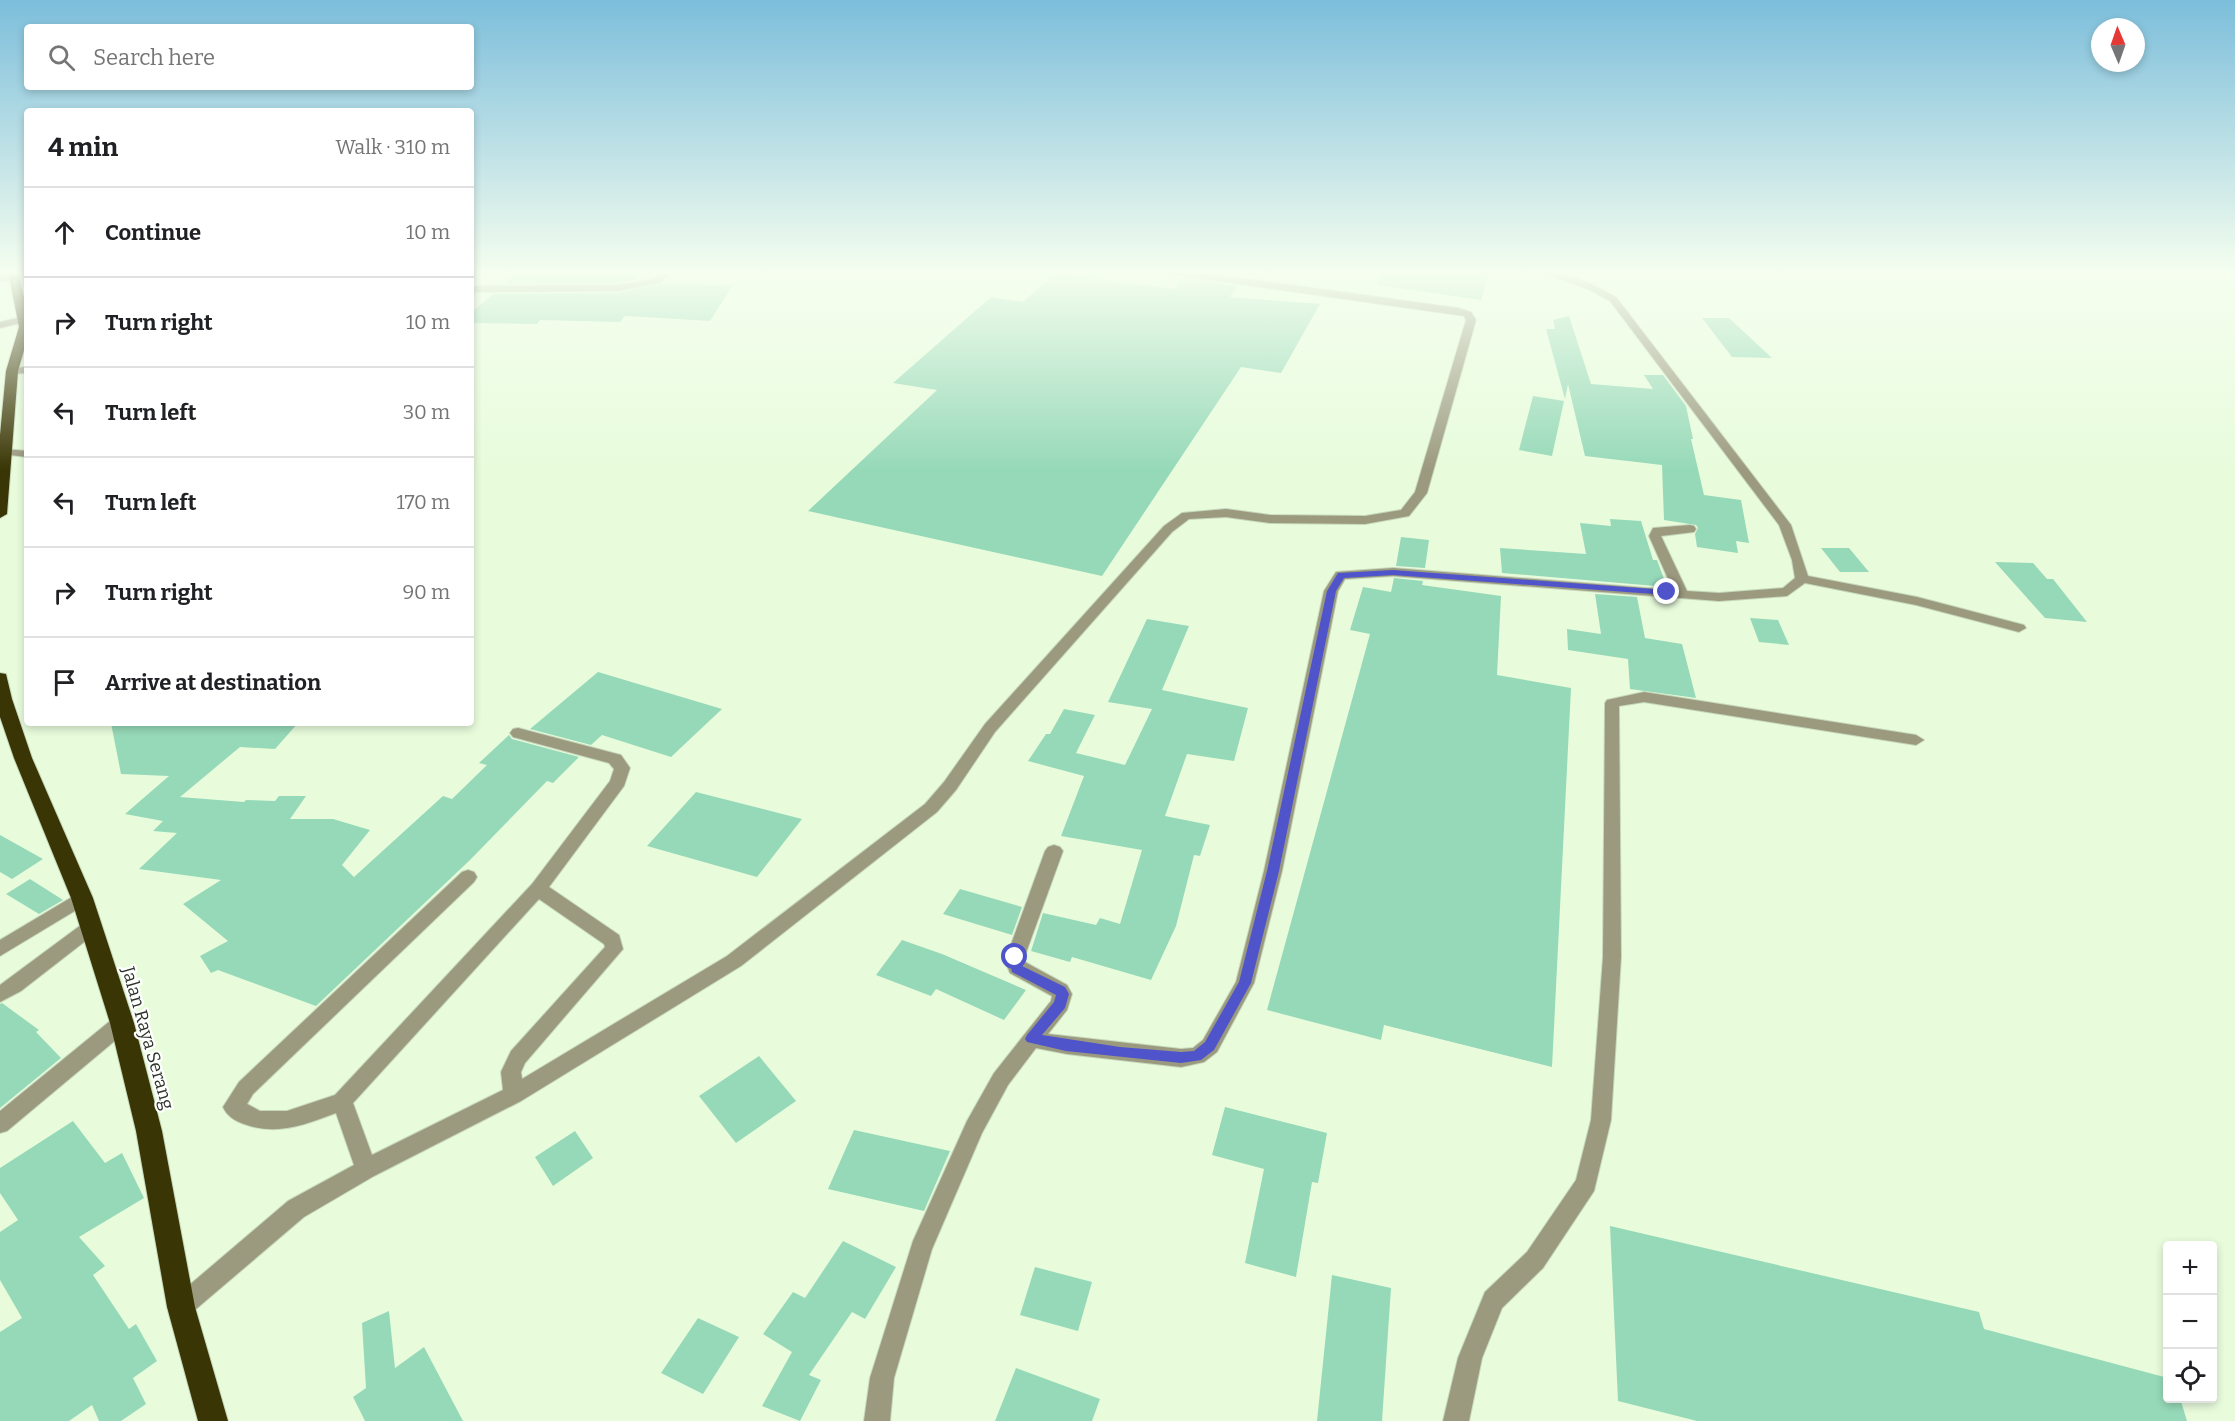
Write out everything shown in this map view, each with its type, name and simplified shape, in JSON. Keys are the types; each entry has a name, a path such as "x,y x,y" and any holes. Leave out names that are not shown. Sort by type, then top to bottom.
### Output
{"highway":[{"path":"0,511 5,452 3,420 12,371 21,337"},
{"name":"Jalan Raya Serang","path":"0,678 3,699 23,759 82,898 123,1023 149,1131 182,1307 213,1421"}],"street":[{"path":"182,1307 296,1209 366,1169 514,1095 734,961 931,808 950,786 990,728 1168,529 1186,516 1226,513 1270,519 1365,520 1405,513 1416,503 1421,493 1466,337"},
{"path":"1642,337 1785,525 1802,579"},
{"path":"12,371 24,370"},
{"path":"5,452 24,454"},
{"path":"1682,594 1655,536 1657,531 1664,529 1690,529"},
{"path":"1032,1039 1066,1046 1181,1058 1197,1056 1210,1046 1245,983 1273,871 1331,591 1341,575 1393,572 1719,597 1787,592 1802,579"},
{"path":"1802,579 1917,601 2019,628"},
{"path":"1456,1421 1470,1358 1493,1300 1535,1260 1586,1184 1601,1120 1612,957 1612,703 1644,698 1916,740"},
{"path":"468,877 246,1088 233,1107 244,1116 266,1124 298,1117 342,1101 538,890 618,782 622,768 615,759 518,733"},
{"path":"877,1421 882,1378 921,1249 974,1128 1001,1079 1060,1004 1062,994 1060,991 1017,968 1014,961 1054,851"},
{"path":"514,1095 511,1072 518,1057 614,949 613,940 538,890"},
{"path":"0,950 82,898"},
{"path":"0,994 90,927"},
{"path":"0,1124 123,1023"},
{"path":"342,1101 366,1169"}],"building":[{"path":"945,337 1301,337 1281,373 1241,367 1102,576 808,511 937,390 893,383"},
{"path":"1548,337 1576,337 1591,384 1653,389 1644,375 1663,375 1686,406 1704,495 1741,500 1749,543 1736,541 1738,553 1697,547 1695,534 1698,528 1696,525 1664,520 1662,465 1585,456 1568,384 1565,399"},
{"path":"1717,337 1750,337 1772,358 1732,357"},
{"path":"1533,396 1564,401 1552,456 1519,450"},
{"path":"1610,519 1641,521 1653,560 1657,560 1667,587 1502,573 1500,548 1586,554 1580,523 1611,526"},
{"path":"1401,537 1429,540 1425,568 1396,566"},
{"path":"1821,548 1849,548 1869,572 1840,572"},
{"path":"1995,562 2033,563 2047,579 2053,579 2087,622 2045,618"},
{"path":"1394,578 1423,581 1422,585 1501,596 1497,675 1571,688 1552,1067 1384,1025 1381,1040 1267,1010 1370,634 1350,630 1363,587 1391,592"},
{"path":"1595,594 1637,597 1645,638 1682,644 1696,698 1630,689 1628,659 1568,650 1567,629 1601,634"},
{"path":"1750,618 1778,620 1789,645 1759,642"},
{"path":"1147,619 1189,626 1162,690 1248,708 1234,761 1187,754 1165,816 1210,825 1200,856 1194,855 1176,926 1151,980 1072,957 1070,962 1031,951 1043,913 1096,925 1100,918 1120,924 1142,850 1061,836 1084,776 1028,761 1046,734 1050,734 1064,709 1095,715 1076,753 1125,765 1152,709 1108,702"},
{"path":"598,672 722,709 671,757 602,735 591,745 530,729"},
{"path":"112,726 295,726 275,749 240,747 180,797 244,802 246,800 275,801 279,796 306,796 290,819 333,819 370,830 342,865 354,877 443,796 452,799 487,765 479,763 509,735 512,739 579,757 553,783 547,781 470,860 316,1006 218,970 211,973 200,956 228,941 183,904 221,880 139,869 177,833 153,831 163,821 125,814 169,776 121,774"},
{"path":"696,792 802,819 757,877 647,846"},
{"path":"0,835 43,859 12,879 0,872"},
{"path":"30,879 63,900 39,914 6,894"},
{"path":"960,889 1022,907 1012,935 943,914"},
{"path":"902,940 942,954 1026,990 1004,1020 936,989 931,996 876,975"},
{"path":"2,1003 39,1030 36,1032 61,1058 0,1108 0,1004"},
{"path":"759,1056 796,1101 736,1143 699,1096"},
{"path":"1225,1107 1327,1133 1318,1183 1312,1182 1296,1277 1245,1263 1264,1169 1212,1155"},
{"path":"73,1121 105,1163 122,1153 144,1198 79,1237 105,1266 93,1275 129,1329 136,1324 157,1361 133,1378 146,1404 121,1421 99,1421 92,1405 69,1421 0,1421 0,1332 22,1318 0,1280 0,1232 18,1220 0,1193 0,1168"},
{"path":"854,1130 950,1151 924,1211 828,1189"},
{"path":"575,1131 593,1158 553,1186 535,1157"},
{"path":"1610,1226 1979,1312 1984,1329 2163,1377 2163,1403 2182,1403 2187,1421 1697,1421 1618,1401"},
{"path":"843,1241 896,1267 865,1319 852,1312 809,1375 821,1380 800,1421 762,1406 792,1352 763,1334 793,1292 805,1298"},
{"path":"1035,1267 1092,1282 1078,1331 1020,1315"},
{"path":"1332,1275 1391,1288 1382,1421 1317,1421"},
{"path":"389,1311 395,1368 424,1347 463,1421 365,1421 353,1397 366,1388 362,1323"},
{"path":"698,1318 739,1337 703,1394 661,1373"},
{"path":"1016,1368 1100,1399 1092,1421 995,1421"}],"route":[{"path":"1015,957 1014,966 1062,994 1060,1004 1032,1039 1066,1046 1120,1052 1181,1058 1197,1056 1210,1046 1245,983 1273,871 1331,591 1341,575 1393,572 1667,592"}]}
